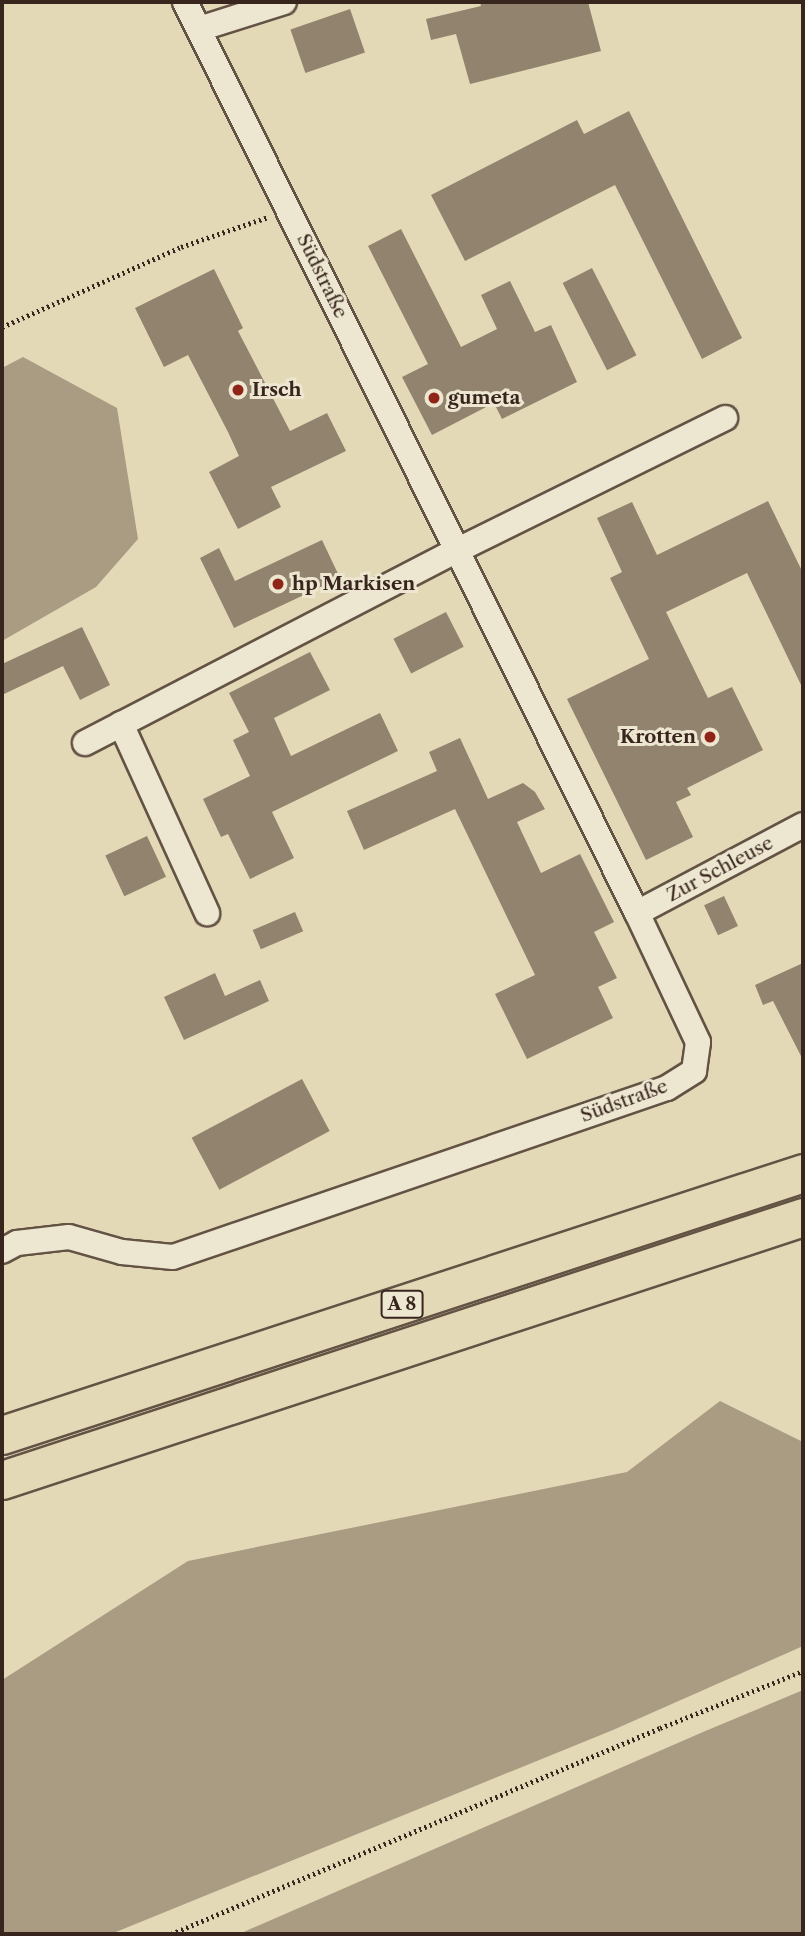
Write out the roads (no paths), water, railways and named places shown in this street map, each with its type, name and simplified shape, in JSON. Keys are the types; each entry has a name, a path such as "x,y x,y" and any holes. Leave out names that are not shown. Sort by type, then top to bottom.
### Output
{"highway":[{"name":"A 8","path":"2,1436 803,1173"},
{"name":"A 8","path":"2,1480 803,1217"}],"street":[{"name":"Südstraße","path":"2,1251 17,1243 69,1237 122,1252 173,1257 667,1088 694,1071 698,1042 458,550 185,2"},
{"path":"199,29 284,2"},
{"path":"85,743 458,550 725,418"},
{"path":"121,724 207,913"},
{"name":"Zur Schleuse","path":"636,912 803,825"}],"place":[{"name":"Irsch","path":"238,390"},
{"name":"gumeta","path":"434,398"},
{"name":"hp Markisen","path":"278,584"},
{"name":"Krotten","path":"710,737"}]}
